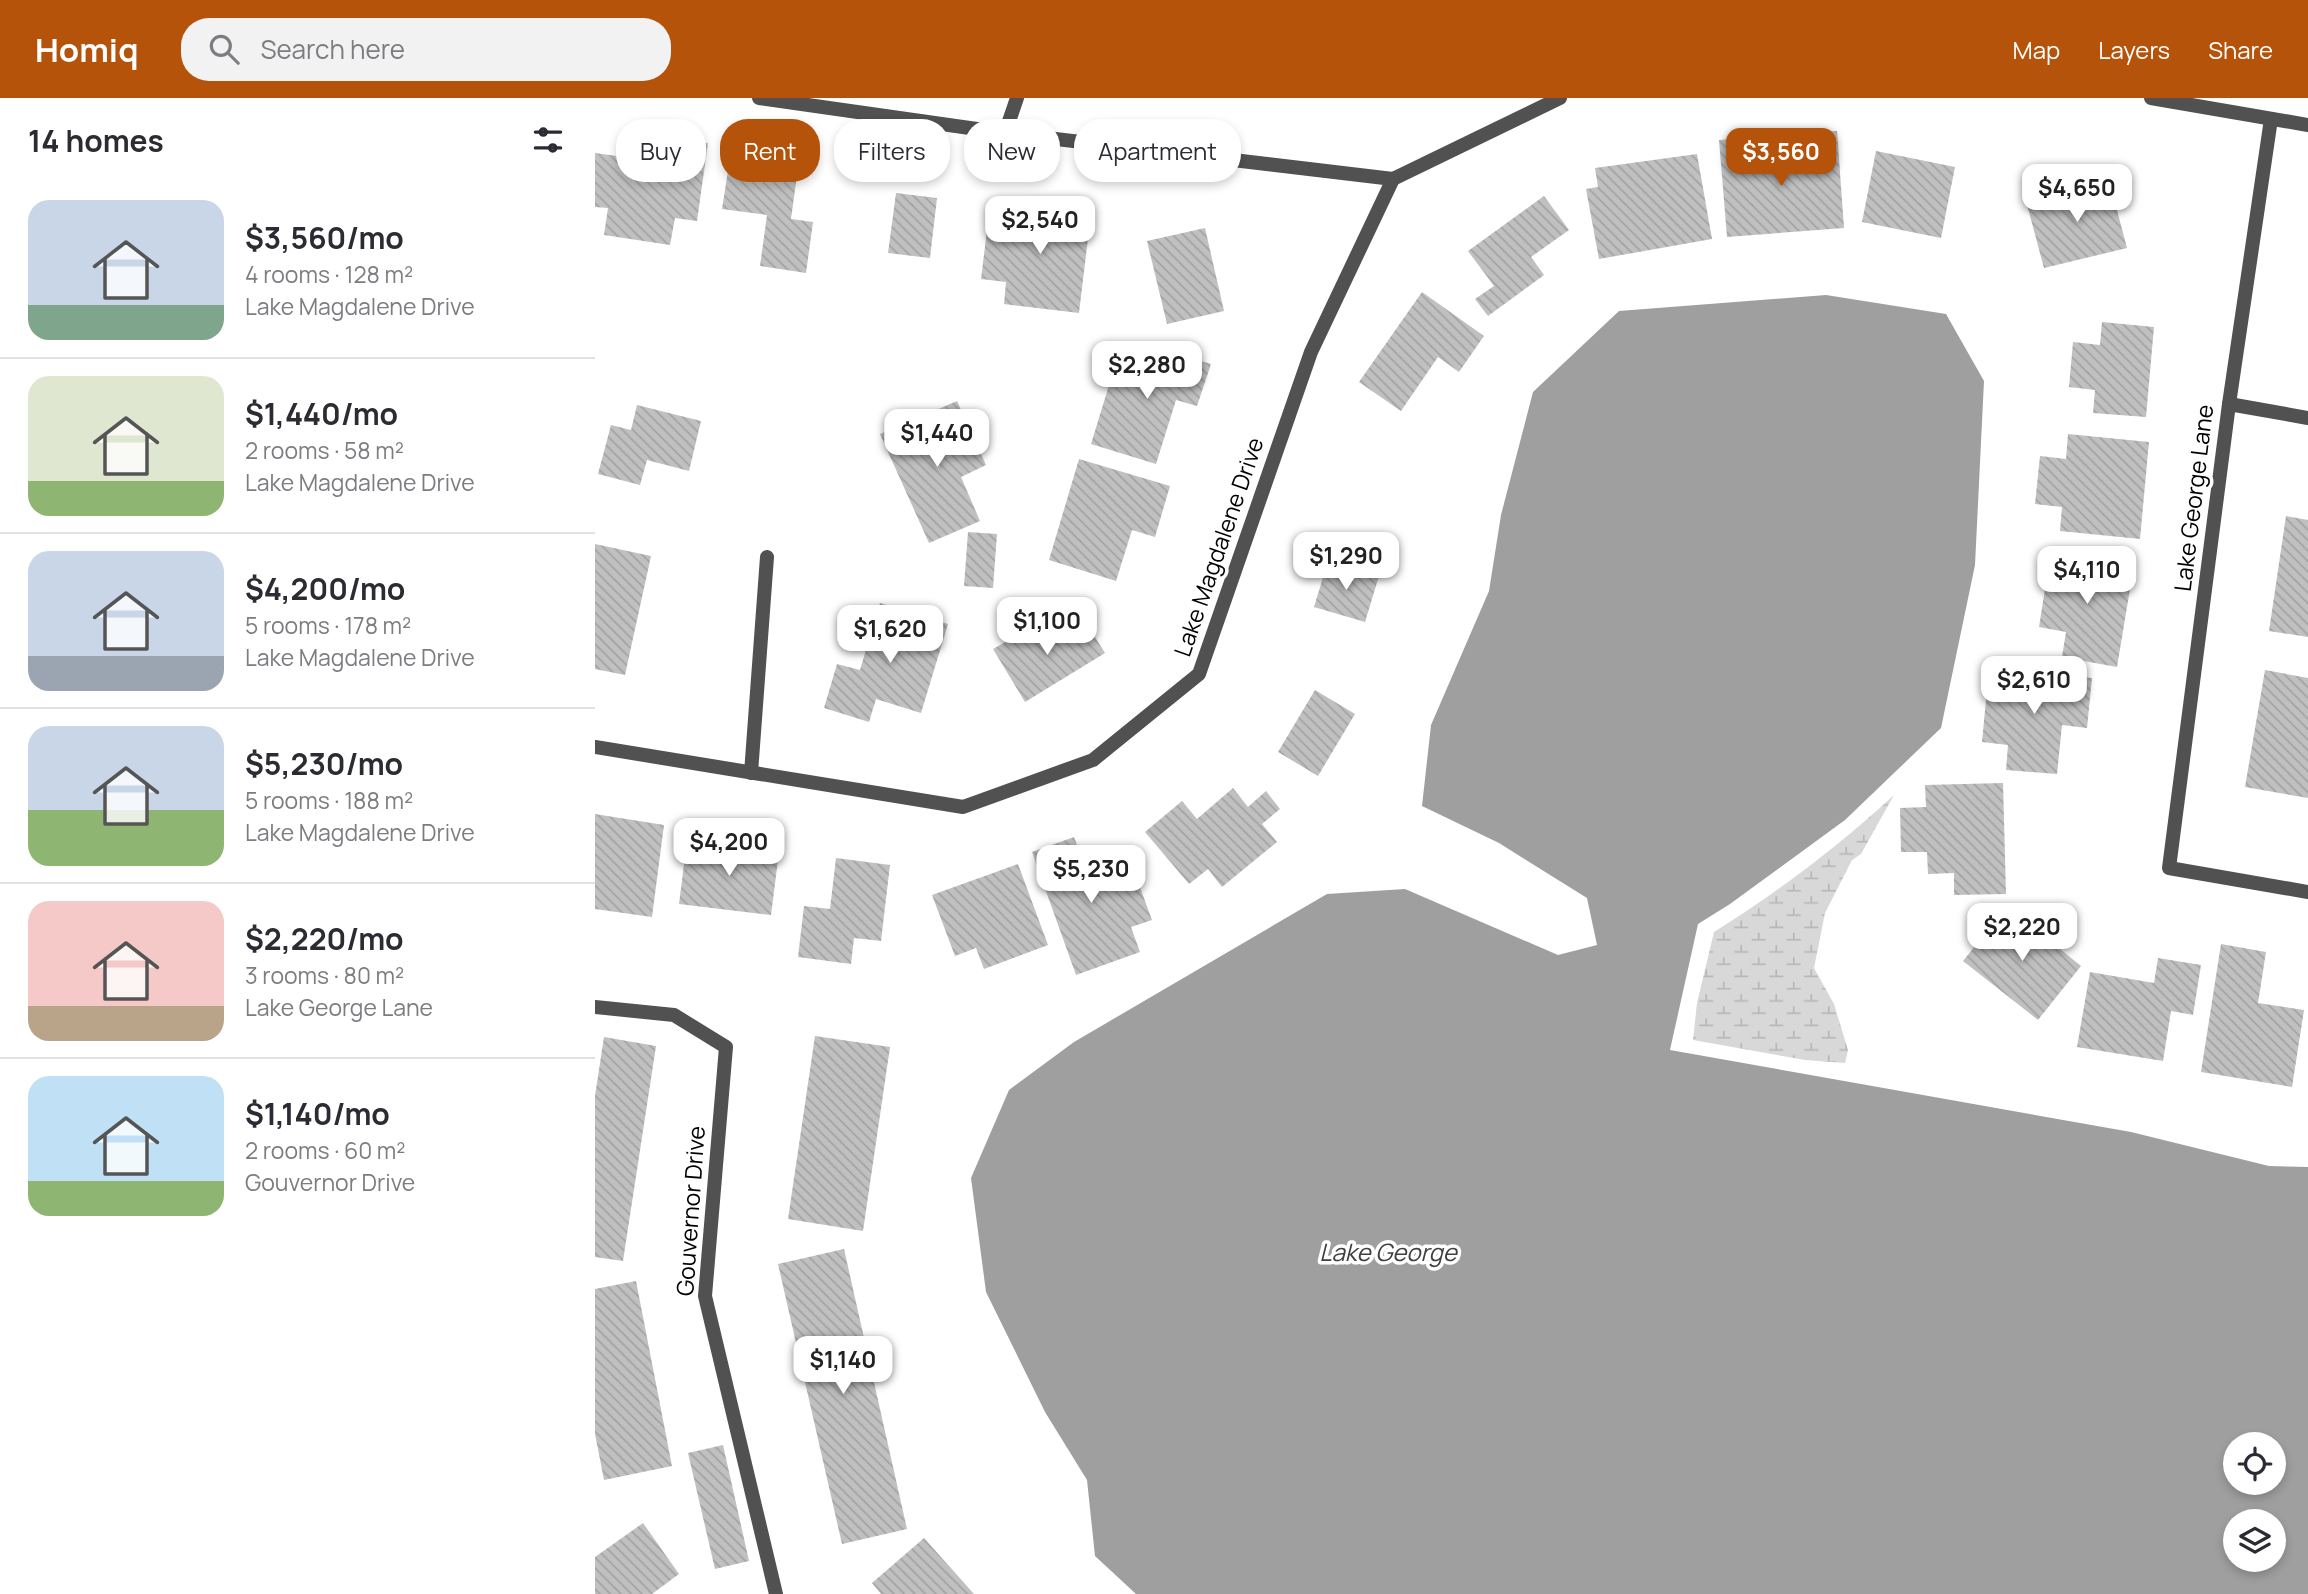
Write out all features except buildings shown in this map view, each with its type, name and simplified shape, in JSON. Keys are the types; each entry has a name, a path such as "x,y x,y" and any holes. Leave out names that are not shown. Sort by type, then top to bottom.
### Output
{"street":[{"path":"759,98 964,127"},
{"path":"1010,119 1017,98"},
{"path":"1060,140 1393,179 1560,98"},
{"path":"2151,98 2308,125"},
{"name":"Lake George Lane","path":"2271,119 2229,404 2169,868 2308,891"},
{"name":"Lake Magdalene Drive","path":"595,747 963,807 1093,760 1199,674 1311,352 1393,179"},
{"path":"2229,404 2308,418"},
{"path":"751,773 767,557"},
{"name":"Gouvernor Drive","path":"595,1007 674,1014 726,1047 705,1296 776,1594"}],"green space":[{"path":"1894,795 1861,854 1852,860 1825,913 1814,968 1834,1004 1848,1050 1845,1063 1805,1060 1693,1040 1697,1003 1714,932 1807,868"}],"water":[{"name":"Lake George","path":"1826,295 1946,314 1984,381 1975,565 1941,728 1845,820 1730,904 1698,924 1670,1050 2131,1132 2269,1166 2308,1167 2308,1594 1136,1594 1095,1556 1087,1480 1045,1412 986,1292 971,1178 1009,1090 1074,1042 1327,894 1405,889 1558,955 1597,945 1587,898 1499,843 1422,806 1431,725 1489,591 1501,515 1533,392 1619,311"}]}
